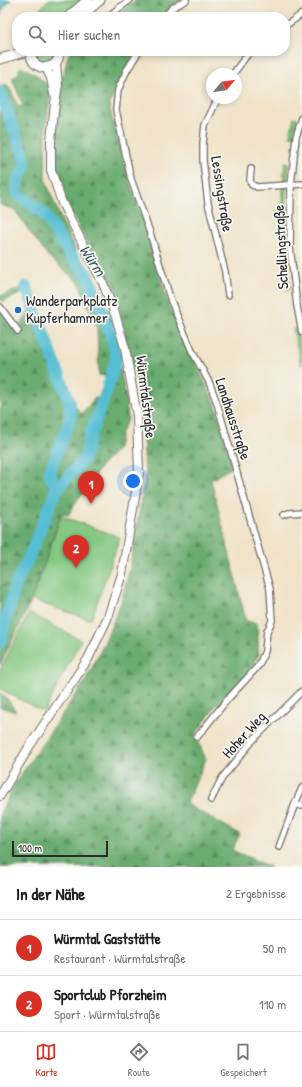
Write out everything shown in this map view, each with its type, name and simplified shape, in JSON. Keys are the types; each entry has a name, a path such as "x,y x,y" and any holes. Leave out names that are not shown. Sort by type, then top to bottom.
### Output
{"main road":[{"path":"74,12 88,0"},
{"path":"86,12 100,0"},
{"path":"2,58 12,52"},
{"path":"2,58 18,59 24,56"},
{"path":"32,56 37,65 46,68 56,63 58,56"},
{"name":"Würmtalstraße","path":"0,796 29,747 88,659 108,617 122,574 139,473 137,416 125,348 116,317 102,283 62,203 51,170 51,140 58,85 56,63"},
{"name":"Würmtalstraße","path":"46,68 51,78 55,103"}],"street":[{"path":"114,12 130,0"},
{"path":"168,12 172,8 186,0"},
{"path":"290,22 302,14"},
{"name":"Landhausstraße","path":"136,56 127,70 118,90 116,110 130,179 150,233 171,301 186,338 209,382 217,403 270,588 272,621 267,631 265,651 259,665 227,700 197,737"},
{"path":"237,68 246,56"},
{"name":"Lessingstraße","path":"215,104 205,126 203,161 208,204 225,272 228,295"},
{"name":"Schellingstraße","path":"302,118 296,137 291,185 290,247 297,306 302,332"},
{"name":"Schellingstraße","path":"251,169 250,181 252,185 258,187 291,185"},
{"path":"291,185 302,184"},
{"path":"0,307 18,331"},
{"path":"284,515 302,512"},
{"name":"Hoher Weg","path":"210,800 222,778 254,739 302,691"},
{"path":"279,847 302,788"},
{"path":"295,804 302,806"}],"green space":[{"path":"48,0 81,0 68,12 37,12"},
{"path":"135,0 181,0 165,12 119,12"},
{"path":"54,56 52,61 45,64 39,61 37,57"},
{"path":"68,56 133,56 109,106 127,174 153,249 169,307 216,406 232,467 211,480 246,621 257,623 259,655 243,679 220,700 195,735 206,759 186,804 240,834 232,850 271,867 0,867 0,813 16,782 85,681 103,646 121,602 130,568 145,475 141,399 117,301 63,196 56,168 56,119 61,79"},
{"path":"21,67 44,81 50,88 46,126 45,179 81,263 80,264 65,246 46,215 18,192 17,188 20,179 26,168 26,154 21,134 13,114 5,101 1,86 6,84 19,107 23,106 12,78 19,73 19,69"},
{"path":"0,99 19,158 19,168 14,178 12,187 14,196 22,203 38,212 46,220 60,249 73,266 84,274 97,302 111,342 113,356 109,377 99,375 97,328 79,283 48,256 13,209 0,205"},
{"path":"294,117 298,119 293,137 290,136"},
{"path":"285,162 289,163 287,184 283,184"},
{"path":"282,187 286,187 286,225 282,226"},
{"path":"286,232 288,256 284,256 282,233"},
{"path":"285,268 289,268 290,290 287,291"},
{"path":"28,286 32,291 73,402 81,414 95,398 106,399 116,371 120,369 126,398 128,420 121,432 118,449 102,465 68,515 61,514 31,602 0,665 0,309 15,330 26,317 29,309 27,299 23,293 2,302 0,296"},
{"path":"295,328 302,349 302,365 293,329"},
{"path":"61,516 120,537 91,620 32,600"},
{"path":"29,613 81,640 44,712 0,689 0,670"},
{"path":"0,693 7,698 16,712 0,707"}],"water":[{"path":"0,0 11,0 3,9 0,17"}],"waterway":[{"name":"Würm","path":"0,92 25,160 25,168 19,178 16,188 18,194 44,214 68,252 87,274 105,317 116,353 116,359 108,387 90,436 84,459 57,489 29,557 16,583 0,642"},
{"name":"Würm","path":"26,287 70,403 70,417 68,425 49,473 57,489"},
{"name":"Würm","path":"0,623 16,583"}],"place":[{"name":"Wanderparkplatz Kupferhammer","path":"18,310"},
{"name":"Würmtal Gaststätte","path":"91,504"},
{"name":"Sportclub Pforzheim","path":"76,568"}]}
